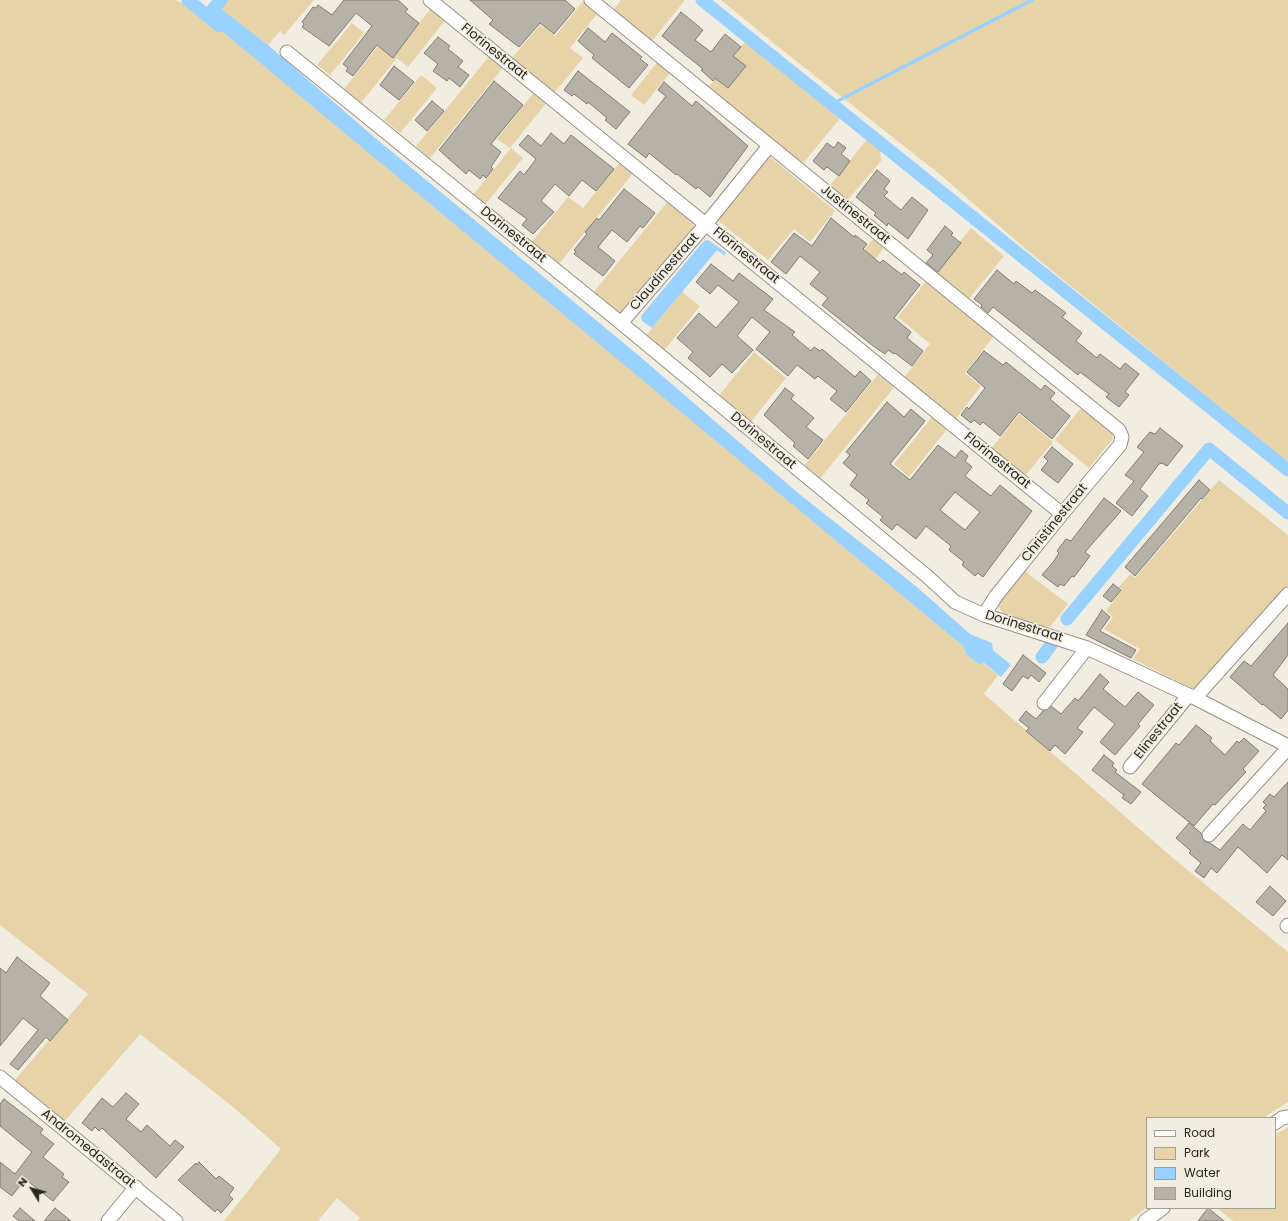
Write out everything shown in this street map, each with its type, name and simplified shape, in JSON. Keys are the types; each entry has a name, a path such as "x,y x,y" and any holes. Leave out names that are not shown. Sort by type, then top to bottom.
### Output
{"street":[{"name":"Florinestraat","path":"430,0 1062,514"},
{"name":"Justinestraat","path":"591,0 1119,430"},
{"name":"Dorinestraat","path":"287,52 621,323 928,577 955,602 984,615 1087,648 1192,697 1288,747"},
{"name":"Claudinestraat","path":"621,323 706,224 769,146"},
{"name":"Christinestraat","path":"984,615 996,596 1120,445 1122,437 1119,430"},
{"name":"Elinestraat","path":"1130,767 1192,697 1288,594"},
{"path":"1044,703 1087,648"},
{"path":"1209,835 1288,747"},
{"name":"Andromedastraat","path":"1,1079 176,1221"},
{"path":"1276,1122 1282,1118 1288,1117"},
{"path":"108,1221 136,1187"},
{"path":"1145,1221 1162,1209"}],"green space":[{"path":"0,0 176,0 207,16 963,646 967,655 980,665 982,662 998,675 984,694 1173,858 1288,952 1288,1102 1265,1117 1146,1117 1146,1208 1129,1221 357,1221 360,1218 337,1198 318,1221 224,1221 281,1149 233,1107 140,1034 64,1122 15,1080 88,994 0,925"},
{"path":"224,0 314,0 284,35 280,31 268,45 218,7"},
{"path":"584,0 599,11 570,48 583,58 554,93 511,59 540,25 555,36"},
{"path":"621,0 685,0 652,41 613,10"},
{"path":"721,0 1288,0 1288,466 1185,379 1028,251 943,177"},
{"path":"432,7 447,18 408,67 397,58 361,103 344,89 380,44 394,55"},
{"path":"352,23 364,33 330,75 317,65"},
{"path":"747,39 841,117 801,166 707,89"},
{"path":"491,54 505,65 430,158 416,146"},
{"path":"659,60 672,70 644,105 631,95"},
{"path":"421,75 437,88 400,133 384,120"},
{"path":"535,91 548,101 510,148 497,139"},
{"path":"869,137 876,143 880,150 881,161 846,202 828,188"},
{"path":"511,148 523,158 485,205 473,195"},
{"path":"768,155 835,211 810,242 794,229 768,260 717,220"},
{"path":"621,161 634,172 558,265 531,243 568,197 583,208"},
{"path":"669,200 693,221 693,231 622,313 619,313 593,293"},
{"path":"971,228 1004,256 967,301 933,274"},
{"path":"873,239 884,248 857,282 846,273"},
{"path":"927,280 994,336 965,373 981,386 954,421 903,379 930,344 898,317"},
{"path":"682,292 700,306 663,352 645,337"},
{"path":"754,352 786,378 749,424 717,398"},
{"path":"880,372 896,385 819,480 803,467"},
{"path":"1082,407 1113,433 1112,440 1089,468 1055,440"},
{"path":"1019,414 1053,442 1024,477 990,450"},
{"path":"933,416 948,428 909,477 894,464"},
{"path":"1219,480 1288,535 1288,585 1196,688 1191,688 1133,659 1140,649 1104,629 1113,617 1106,611 1122,589 1119,587 1130,574 1135,578"},
{"path":"1022,569 1068,604 1049,628 1017,620 1003,613 999,608 998,601"},
{"path":"1288,1127 1288,1221 1233,1221 1218,1209 1276,1209 1276,1134"}],"water":[{"path":"216,5 268,45 374,137 637,354 798,493 917,587 970,634 992,643 993,650 1011,665 1001,677 983,662 980,665 967,655 963,646 205,17"},
{"path":"706,240 710,241 726,253 725,256 717,250 652,328 642,321 641,316"}],"building":[{"path":"344,0 398,0 408,9 405,12 419,23 393,58 377,45 353,76 346,71 348,68 343,64 372,26 356,13 329,46 302,27 304,24 302,22 313,7 316,8 318,5 332,15"},
{"path":"470,0 565,0 575,9 554,34 540,23 519,47 489,24 493,20"},
{"path":"681,12 703,30 695,40 711,52 725,34 741,47 733,56 746,66 728,88 715,78 713,81 701,70 703,69 662,36"},
{"path":"588,28 605,42 612,33 642,57 640,59 648,65 629,88 592,58 594,55 578,41"},
{"path":"438,37 450,46 448,49 463,61 458,67 469,75 460,87 449,78 447,81 433,71 438,64 424,53"},
{"path":"394,66 414,82 399,100 380,85"},
{"path":"578,71 630,112 616,129 605,120 607,118 588,102 587,104 574,94 572,96 564,90"},
{"path":"494,81 523,105 491,144 501,152 491,167 493,169 486,178 483,175 480,179 469,170 466,174 439,150"},
{"path":"664,82 692,106 696,101 748,146 710,197 698,187 696,189 677,174 676,175 649,153 646,158 628,144 666,96 658,90"},
{"path":"432,101 444,111 427,131 415,120"},
{"path":"551,133 564,144 571,135 614,169 596,191 582,180 569,196 555,184 541,201 554,212 533,234 522,225 527,219 498,198 520,171 524,175 536,159 519,145 528,135 541,146"},
{"path":"838,142 846,148 841,154 850,161 839,176 827,167 824,170 813,161 827,143 834,148"},
{"path":"877,170 890,181 884,189 888,192 884,196 901,210 912,197 928,210 908,239 888,223 887,226 874,215 876,213 856,197"},
{"path":"624,189 655,213 643,228 640,226 627,242 612,230 598,247 615,261 603,276 574,254 576,251 574,250 587,234 585,232 597,218 599,220"},
{"path":"831,218 854,237 855,235 867,244 863,249 880,263 883,260 902,275 904,272 920,285 894,318 911,332 907,338 923,351 912,366 895,353 894,354 888,350 885,354 822,305 828,298 810,284 820,272 800,256 786,274 771,262 794,233 812,246"},
{"path":"945,226 953,233 951,235 961,243 938,272 926,263 933,255 927,250"},
{"path":"711,264 733,281 739,273 773,299 764,310 795,332 792,335 811,351 814,347 820,351 822,349 855,377 860,371 871,381 846,412 830,399 837,391 818,376 815,379 797,365 788,376 756,349 770,332 752,317 737,336 753,350 732,373 722,364 710,377 688,358 693,352 677,338 699,313 716,328 739,302 718,285 710,294 696,282"},
{"path":"997,270 1014,284 1016,281 1032,293 1035,290 1066,313 1062,317 1082,333 1076,341 1097,358 1100,354 1120,369 1125,363 1139,374 1125,392 1129,395 1119,407 1106,397 1109,394 1080,372 1078,375 993,307 988,313 981,307 982,305 974,299"},
{"path":"984,351 1003,365 1006,362 1041,390 1045,385 1055,393 1050,399 1070,416 1052,439 1019,412 1000,436 983,422 980,425 974,420 971,423 961,415 967,407 969,409 985,388 967,372"},
{"path":"785,388 794,395 791,399 814,418 806,427 823,440 808,459 793,446 795,443 764,415"},
{"path":"887,402 904,417 911,409 925,421 890,464 910,480 938,445 955,458 961,450 968,456 965,461 972,467 965,476 991,496 1000,485 1032,511 983,577 978,573 975,576 962,565 964,562 949,550 951,546 926,526 916,539 897,524 892,530 880,520 883,517 866,503 869,500 850,485 857,475 843,463 850,455 846,452","holes":["955,492 980,512 965,530 940,510"]},
{"path":"1160,428 1183,446 1167,466 1162,463 1159,464 1140,489 1148,496 1132,516 1116,503 1134,481 1125,475 1144,452 1137,447 1150,432 1155,434"},
{"path":"1052,447 1073,464 1058,483 1041,470 1048,461 1044,457"},
{"path":"1199,480 1210,490 1202,499 1201,498 1135,576 1125,567"},
{"path":"1104,498 1121,511 1085,552 1090,556 1074,577 1072,576 1064,586 1060,584 1058,587 1042,575 1054,561 1059,553 1057,551 1066,539 1071,541"},
{"path":"1113,584 1121,590 1111,602 1103,596"},
{"path":"1102,610 1110,617 1100,631 1136,650 1131,658 1086,635"},
{"path":"1288,623 1288,655 1273,675 1288,689 1288,710 1281,719 1263,704 1262,705 1230,677 1244,661 1251,666"},
{"path":"1023,655 1046,673 1039,682 1031,675 1028,679 1023,676 1012,691 1003,684"},
{"path":"1100,674 1109,682 1103,689 1125,707 1138,692 1154,705 1138,724 1140,726 1115,755 1100,742 1115,724 1094,707 1077,728 1083,732 1065,754 1055,745 1050,751 1026,731 1029,728 1019,720 1026,711 1036,719 1043,711 1051,706 1061,714 1075,698 1078,701"},
{"path":"1196,725 1212,738 1210,741 1225,755 1237,741 1239,743 1244,738 1259,751 1243,769 1246,772 1215,805 1213,804 1194,826 1142,784 1176,743 1179,745"},
{"path":"1104,755 1114,763 1112,766 1117,770 1115,772 1141,792 1131,804 1122,798 1124,795 1092,770"},
{"path":"1288,782 1288,860 1282,855 1267,873 1238,847 1217,873 1211,868 1204,878 1195,871 1201,863 1189,853 1191,851 1176,838 1189,823 1201,833 1204,841 1220,850 1243,824 1250,830 1266,811 1263,808 1266,805 1263,802 1270,794 1274,797"},
{"path":"1270,886 1286,901 1273,916 1256,902"},
{"path":"17,957 50,983 40,996 68,1020 50,1041 46,1037 18,1070 10,1064 38,1030 23,1018 0,1046 0,968 6,973"},
{"path":"126,1093 139,1104 126,1119 141,1132 147,1125 170,1146 175,1140 184,1147 156,1178 102,1128 99,1131 95,1127 92,1131 82,1123 102,1098 113,1107"},
{"path":"4,1099 43,1129 40,1133 54,1144 43,1157 64,1174 62,1177 69,1182 53,1201 25,1179 12,1196 0,1187 0,1162 15,1174 32,1152 0,1126 0,1104"},
{"path":"199,1162 216,1179 219,1176 234,1188 229,1195 233,1199 221,1213 217,1209 215,1212 178,1180"},
{"path":"20,1208 35,1221 19,1221 13,1216"},
{"path":"55,1208 71,1221 44,1221"},
{"path":"1207,1209 1209,1209 1224,1221 1198,1221"}],"waterway":[{"path":"188,0 220,26"},
{"path":"207,16 221,0"},
{"path":"702,0 1288,470"},
{"path":"832,104 1032,0"},
{"path":"1067,619 1209,449 1288,513"},
{"path":"1042,657 1051,645"}]}
